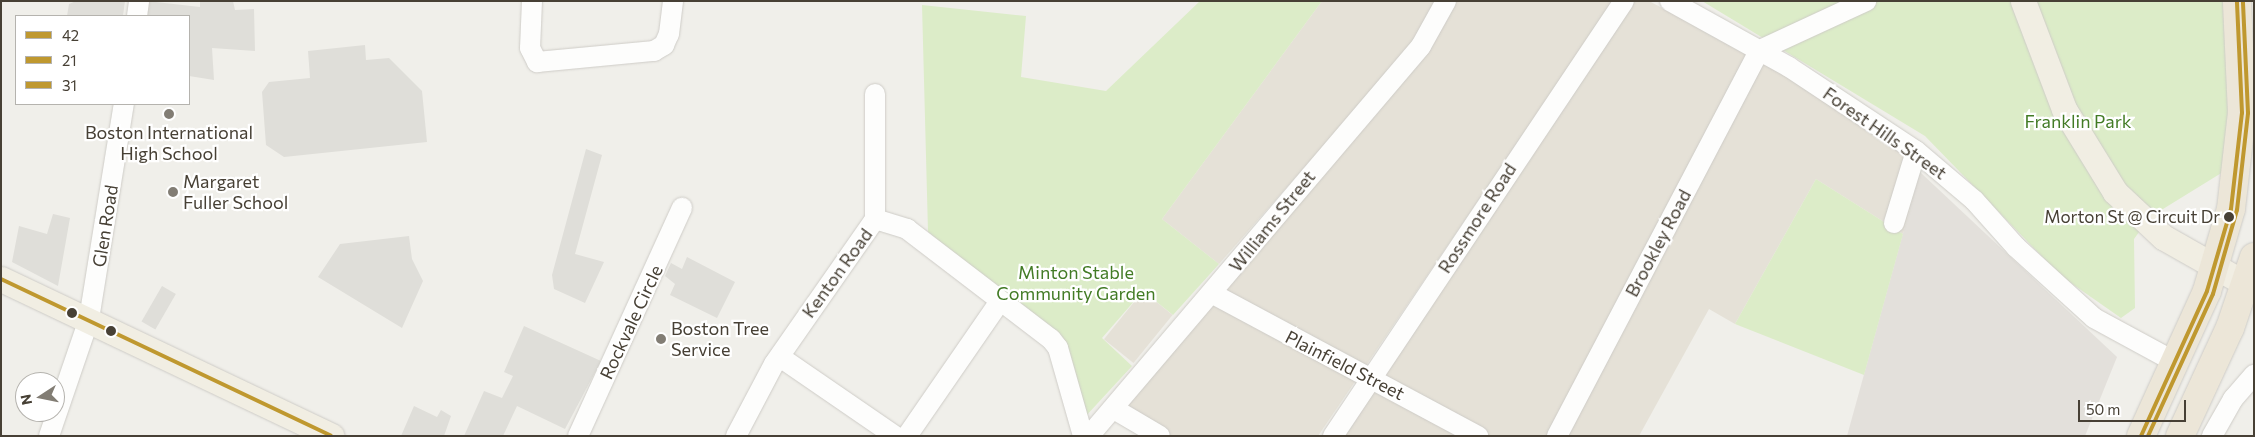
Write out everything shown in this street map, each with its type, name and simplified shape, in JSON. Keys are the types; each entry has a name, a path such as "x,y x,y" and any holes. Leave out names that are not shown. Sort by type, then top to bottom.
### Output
{"highway":[{"path":"2141,436 2215,268 2240,144 2242,69 2237,1"},
{"path":"2180,436 2250,286 2254,258"}],"main road":[{"path":"2022,1 2064,109 2107,181 2152,229 2215,268 2250,286"},
{"path":"1,279 89,319 332,436"}],"street":[{"path":"137,15 139,1"},
{"path":"532,1 530,48 538,62 654,51 664,45 669,34 673,1"},
{"name":"Williams Street","path":"1089,436 1213,294 1421,46 1446,1"},
{"name":"Rossmore Road","path":"1333,436 1624,1"},
{"name":"Forest Hills Street","path":"1670,1 1760,50 1916,151 1974,200 2016,247 2094,318 2175,362"},
{"path":"1760,50 1866,1"},
{"name":"Brookley Road","path":"1557,436 1760,50"},
{"name":"Kenton Road","path":"736,436 780,357 875,219 875,94"},
{"name":"Glen Road","path":"50,436 89,319 124,105"},
{"path":"1894,224 1916,151"},
{"name":"Rockvale Circle","path":"578,436 682,208"},
{"path":"875,219 906,229 1000,301 1034,324 1058,348 1083,436"},
{"name":"Plainfield Street","path":"1213,294 1478,436"},
{"path":"906,436 1000,301"},
{"path":"780,357 894,436"},
{"path":"2212,436 2232,399 2254,375"},
{"path":"1114,409 1160,436"}],"shaded area":[{"path":"76,1 125,1 123,15 67,15 69,4"},
{"path":"147,1 200,7 200,1 233,1 235,10 254,9 255,51 212,48 214,80 190,76 190,15 146,15"},
{"path":"1322,1 1436,1 1411,47 1219,264 1162,219"},
{"path":"1454,1 1614,1 1318,436 1172,436 1129,415 1127,406"},
{"path":"1632,1 1649,1 1769,65 1905,156 1920,172 1903,234 1816,179 1735,324 1709,309 1639,436 1341,436"},
{"path":"365,45 366,60 389,58 422,91 427,142 284,157 266,145 262,92 269,82 310,78 308,51"},
{"path":"586,149 602,155 575,254 604,262 585,303 554,289 552,275"},
{"path":"1920,172 2117,357 2085,436 1847,436"},
{"path":"53,214 70,218 58,286 12,262 19,226 47,234"},
{"path":"409,236 412,259 423,281 402,328 318,277 340,244"},
{"path":"687,257 735,282 717,318 670,295 675,284 665,276 671,263 682,269"},
{"path":"162,286 176,294 155,330 142,322"},
{"path":"1143,291 1173,315 1134,363 1104,339"},
{"path":"524,326 601,361 565,429 517,406 503,436 464,436 484,391 502,398 513,376 504,372"},
{"path":"414,406 437,417 441,410 451,416 444,436 401,436"}],"green space":[{"name":"Minton Stable Community Garden","path":"1200,1 1322,1 1162,219 1219,264 1173,315 1143,291 1102,338 1132,366 1085,417 1037,321 928,232 922,5 1026,16 1021,77 1106,91"},
{"name":"Franklin Park","path":"1702,1 2228,1 2234,69 2223,172 2150,217 2134,239 2135,308 2121,318 2061,276 1925,136"},
{"path":"1816,179 1903,234 1864,375 1735,324"}],"transit line":[{"name":"21","path":"2141,436 2207,291 2231,209 2242,113 2237,1"},
{"name":"31","path":"2148,436 2213,294 2237,210 2248,113 2243,1"},
{"name":"42","path":"1,279 331,436"}],"place":[{"name":"Boston International High School","path":"169,114"},
{"name":"Margaret Fuller School","path":"173,192"},
{"name":"Morton St @ Circuit Dr","path":"2229,217"},
{"name":"Boston Tree Service","path":"661,339"}]}
